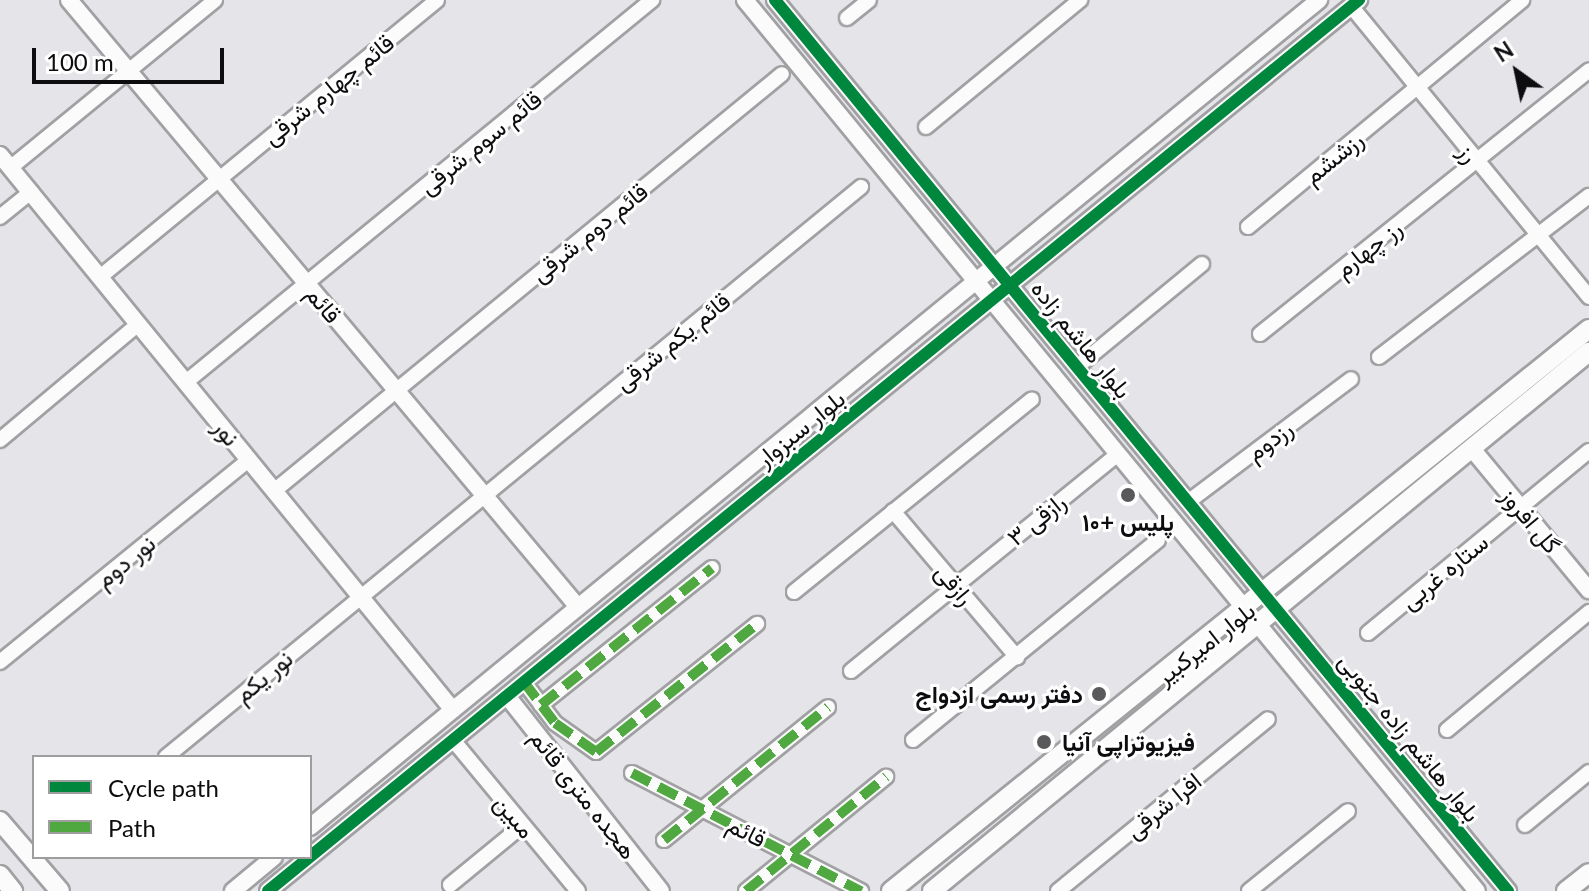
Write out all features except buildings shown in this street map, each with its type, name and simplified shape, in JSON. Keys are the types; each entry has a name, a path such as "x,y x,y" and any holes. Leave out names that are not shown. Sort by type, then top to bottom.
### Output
{"main road":[{"name":"بلوار امیرکبیر","path":"891,891 1264,595 1589,329"},
{"name":"بلوار امیرکبیر","path":"932,891 1258,627 1589,352"},
{"path":"0,821 32,858"},
{"path":"33,859 60,891"},
{"path":"1566,891 1589,873"},
{"path":"0,875 13,891"}],"street":[{"name":"قائم","path":"69,0 578,607"},
{"path":"5,161 129,71 215,0"},
{"name":"قائم چهارم شرقی","path":"100,277 437,0"},
{"name":"قائم سوم شرقی","path":"186,382 652,0"},
{"name":"بلوار هاشم زاده","path":"745,0 1244,611"},
{"name":"بلوار هاشم زاده","path":"775,0 1264,595"},
{"path":"847,18 869,0"},
{"path":"926,127 1080,0"},
{"name":"بلوار سبزوار","path":"312,825 1319,0"},
{"name":"رزششم","path":"1248,227 1522,0"},
{"name":"بلوار سبزوار","path":"312,855 1355,3"},
{"name":"رز","path":"1355,3 1477,163 1589,297"},
{"name":"رز چهارم","path":"1260,334 1477,163 1589,70"},
{"name":"قائم دوم شرقی","path":"274,491 782,74"},
{"name":"نور","path":"5,161 453,710"},
{"name":"قائم یکم شرقی","path":"360,595 861,187"},
{"path":"0,217 31,192"},
{"path":"1379,357 1589,196"},
{"path":"1077,367 1202,264"},
{"path":"0,440 138,324"},
{"name":"رزدوم","path":"1188,502 1351,379"},
{"path":"794,592 1032,399"},
{"name":"گل افروز","path":"1473,450 1589,590"},
{"name":"ستاره غربی","path":"1368,633 1589,451"},
{"name":"رازقی ۳","path":"851,671 1117,455"},
{"name":"نور دوم","path":"0,662 249,460"},
{"name":"رازقی","path":"893,511 1017,657"},
{"path":"913,740 1158,540"},
{"path":"541,705 712,568"},
{"name":"نور یکم","path":"168,755 360,595"},
{"name":"بلوار هاشم زاده جنوبی","path":"1264,595 1508,891"},
{"name":"بلوار هاشم زاده جنوبی","path":"1244,611 1477,891"},
{"path":"1447,730 1589,612"},
{"path":"524,682 555,723 596,752 757,624"},
{"name":"هجده متری قائم","path":"507,696 661,891"},
{"path":"664,840 828,707"},
{"name":"افرا شرقی","path":"1058,891 1268,719"},
{"name":"مبین","path":"453,740 578,891"},
{"path":"1525,825 1589,772"},
{"name":"قائم","path":"632,773 861,891"},
{"path":"746,891 886,777"},
{"path":"1249,891 1348,811"},
{"path":"450,885 523,825"},
{"path":"233,891 272,859"},
{"name":"بلوار سبزوار","path":"268,891 307,859"}],"marked path":[{"path":"541,705 712,568"},
{"path":"524,682 555,723 596,752 757,624"},
{"path":"664,840 828,707"},
{"path":"632,773 861,891"},
{"path":"746,891 886,777"}],"cycle path":[{"path":"775,0 1508,891"},
{"path":"312,855 1359,0"},
{"path":"268,891 307,859"}],"place":[{"name":"پلیس +۱۰","path":"1128,495"},
{"name":"دفتر رسمی ازدواج","path":"1099,694"},
{"name":"فیزیوتراپی آنیا","path":"1044,742"}]}
